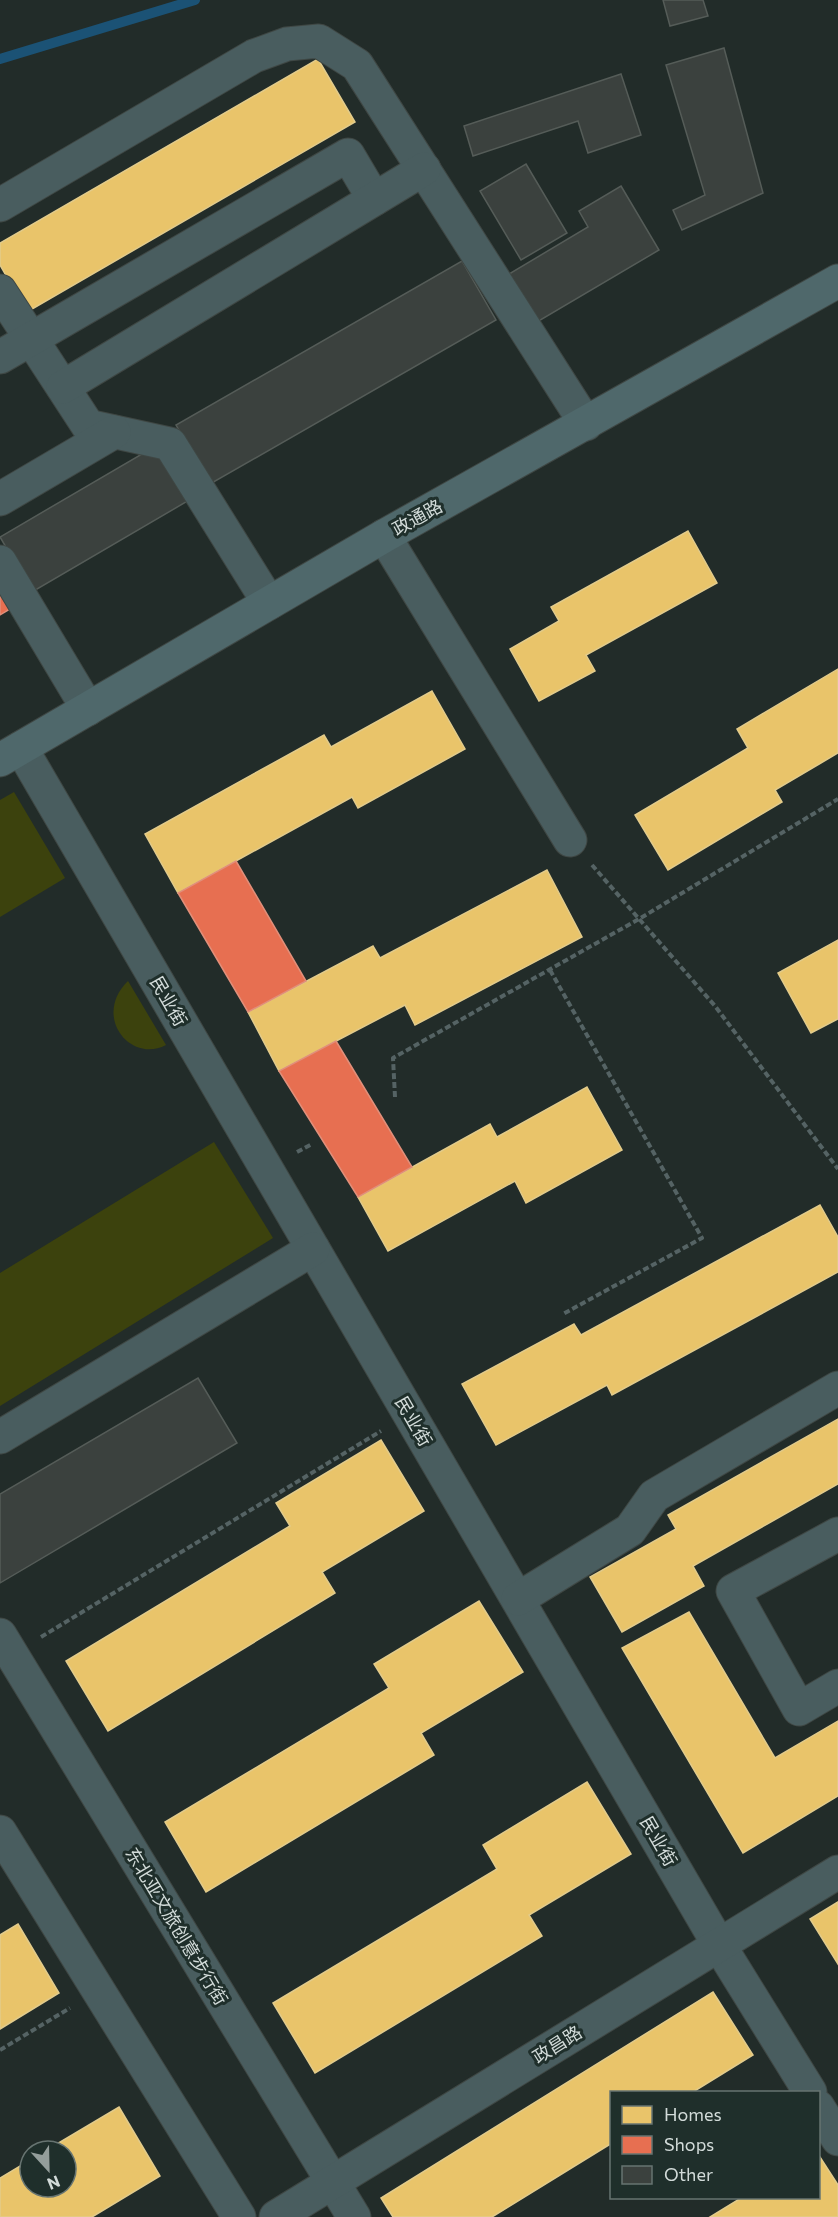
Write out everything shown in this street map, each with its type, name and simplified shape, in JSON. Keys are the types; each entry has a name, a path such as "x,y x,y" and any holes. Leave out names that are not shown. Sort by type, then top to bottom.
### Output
{"main road":[{"name":"政通路","path":"11,754 384,536 838,281"}],"street":[{"path":"0,205 254,56 287,44 319,41 357,65 586,424"},
{"path":"0,357 348,155 374,199"},
{"path":"63,387 424,169"},
{"path":"0,291 88,426 170,444 268,603"},
{"path":"0,499 114,432"},
{"path":"384,536 570,840"},
{"path":"0,562 88,709"},
{"name":"民业街","path":"11,754 313,1249 719,1945 809,2091"},
{"path":"0,1437 313,1249"},
{"path":"518,1599 630,1530 654,1496 838,1388"},
{"path":"838,1534 733,1591 799,1709 838,1686"},
{"name":"东北亚文旅创意步行街","path":"4,1651 354,2217"},
{"path":"0,1832 239,2217"},
{"name":"政昌路","path":"276,2217 838,1872"},
{"path":"820,2109 838,2139"}],"path":[{"path":"395,1097 393,1058 639,918 838,799"},
{"path":"570,840 716,1006 838,1169"},
{"path":"549,970 702,1238 563,1314"},
{"path":"4,1651 410,1414"},
{"path":"0,2050 99,1991"}],"green space":[{"path":"14,792 65,878 0,917 0,800"},
{"path":"128,981 166,1045 153,1049 140,1048 120,1033 115,1022 114,1008 118,995"},
{"path":"214,1142 273,1238 0,1406 0,1273"}],"building: Homes":[{"path":"318,59 355,122 27,312 0,265 0,243"},
{"path":"688,531 717,583 586,655 595,671 539,701 510,649 559,621 551,607"},
{"path":"838,669 838,753 775,790 782,802 668,870 635,815 748,748 737,729"},
{"path":"432,691 465,749 358,808 352,797 178,893 145,834 324,735 331,747"},
{"path":"547,870 582,937 415,1025 405,1005 279,1071 248,1012 373,946 380,958"},
{"path":"838,940 838,1019 811,1033 778,973"},
{"path":"587,1087 622,1150 526,1203 515,1181 388,1251 358,1197 490,1124 497,1137"},
{"path":"820,1205 838,1237 838,1272 612,1395 607,1385 496,1445 462,1384 574,1324 581,1335"},
{"path":"838,1419 838,1484 693,1566 704,1586 622,1632 590,1577 676,1529 668,1515"},
{"path":"381,1440 424,1511 322,1572 335,1593 108,1731 66,1661 290,1526 276,1503"},
{"path":"479,1601 523,1672 421,1733 434,1755 206,1892 165,1822 389,1688 374,1664"},
{"path":"689,1612 775,1758 838,1721 838,1796 743,1853 622,1648"},
{"path":"587,1782 631,1854 529,1915 542,1936 315,2073 273,2003 497,1869 483,1845"},
{"path":"838,1902 838,1964 810,1919"},
{"path":"18,1924 59,1993 0,2029 0,1935"},
{"path":"713,1992 753,2055 695,2091 610,2091 610,2144 492,2217 393,2217 381,2198"},
{"path":"119,2107 160,2176 92,2217 0,2217 0,2178 18,2167 18,2199 78,2199 78,2139 65,2139"},
{"path":"820,2157 838,2185 838,2217 710,2217 739,2199 820,2199"}],"building: Shops":[{"path":"0,592 10,609 0,615"},
{"path":"236,861 306,981 248,1012 178,893"},
{"path":"336,1041 412,1167 358,1197 279,1071"}],"building: Other":[{"path":"663,0 703,0 708,16 670,26"},
{"path":"724,48 763,193 682,230 673,210 705,195 666,65"},
{"path":"621,74 641,135 588,153 578,121 473,156 464,126"},
{"path":"526,164 567,233 521,260 480,191"},
{"path":"621,186 659,250 537,322 509,274 588,227 579,211"},
{"path":"462,261 496,320 210,484 176,425"},
{"path":"159,444 191,499 32,592 0,537"},
{"path":"198,1378 237,1443 0,1583 0,1494"}],"waterway":[{"path":"0,59 195,0"}]}
